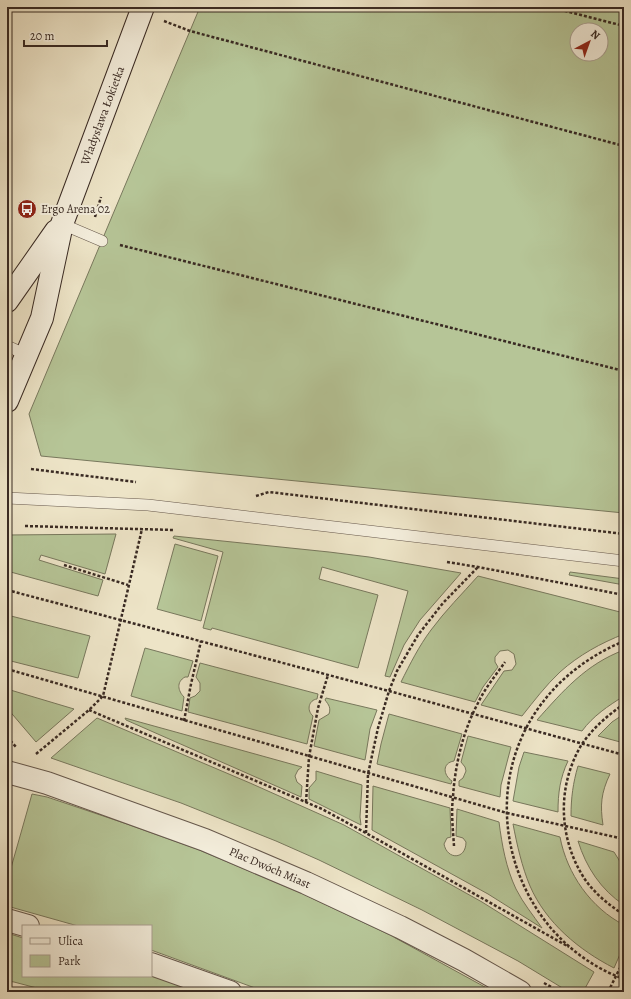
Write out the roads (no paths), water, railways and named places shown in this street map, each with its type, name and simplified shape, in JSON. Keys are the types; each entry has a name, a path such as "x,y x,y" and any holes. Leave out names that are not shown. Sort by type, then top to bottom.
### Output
{"street":[{"name":"Władysława Łokietka","path":"7,402 42,318 62,224 143,7"},
{"name":"Władysława Łokietka","path":"7,301 62,224"},
{"name":"Plac Dwóch Miast","path":"7,772 46,783 204,840 306,883 400,927 464,960 520,992"},
{"path":"7,920 24,925"},
{"path":"152,964 230,992"}],"lane":[{"path":"62,224 102,241"},
{"path":"7,346 27,355"},
{"path":"7,498 148,505 624,561"}],"place":[{"name":"Ergo Arena 02","path":"27,209"}]}
